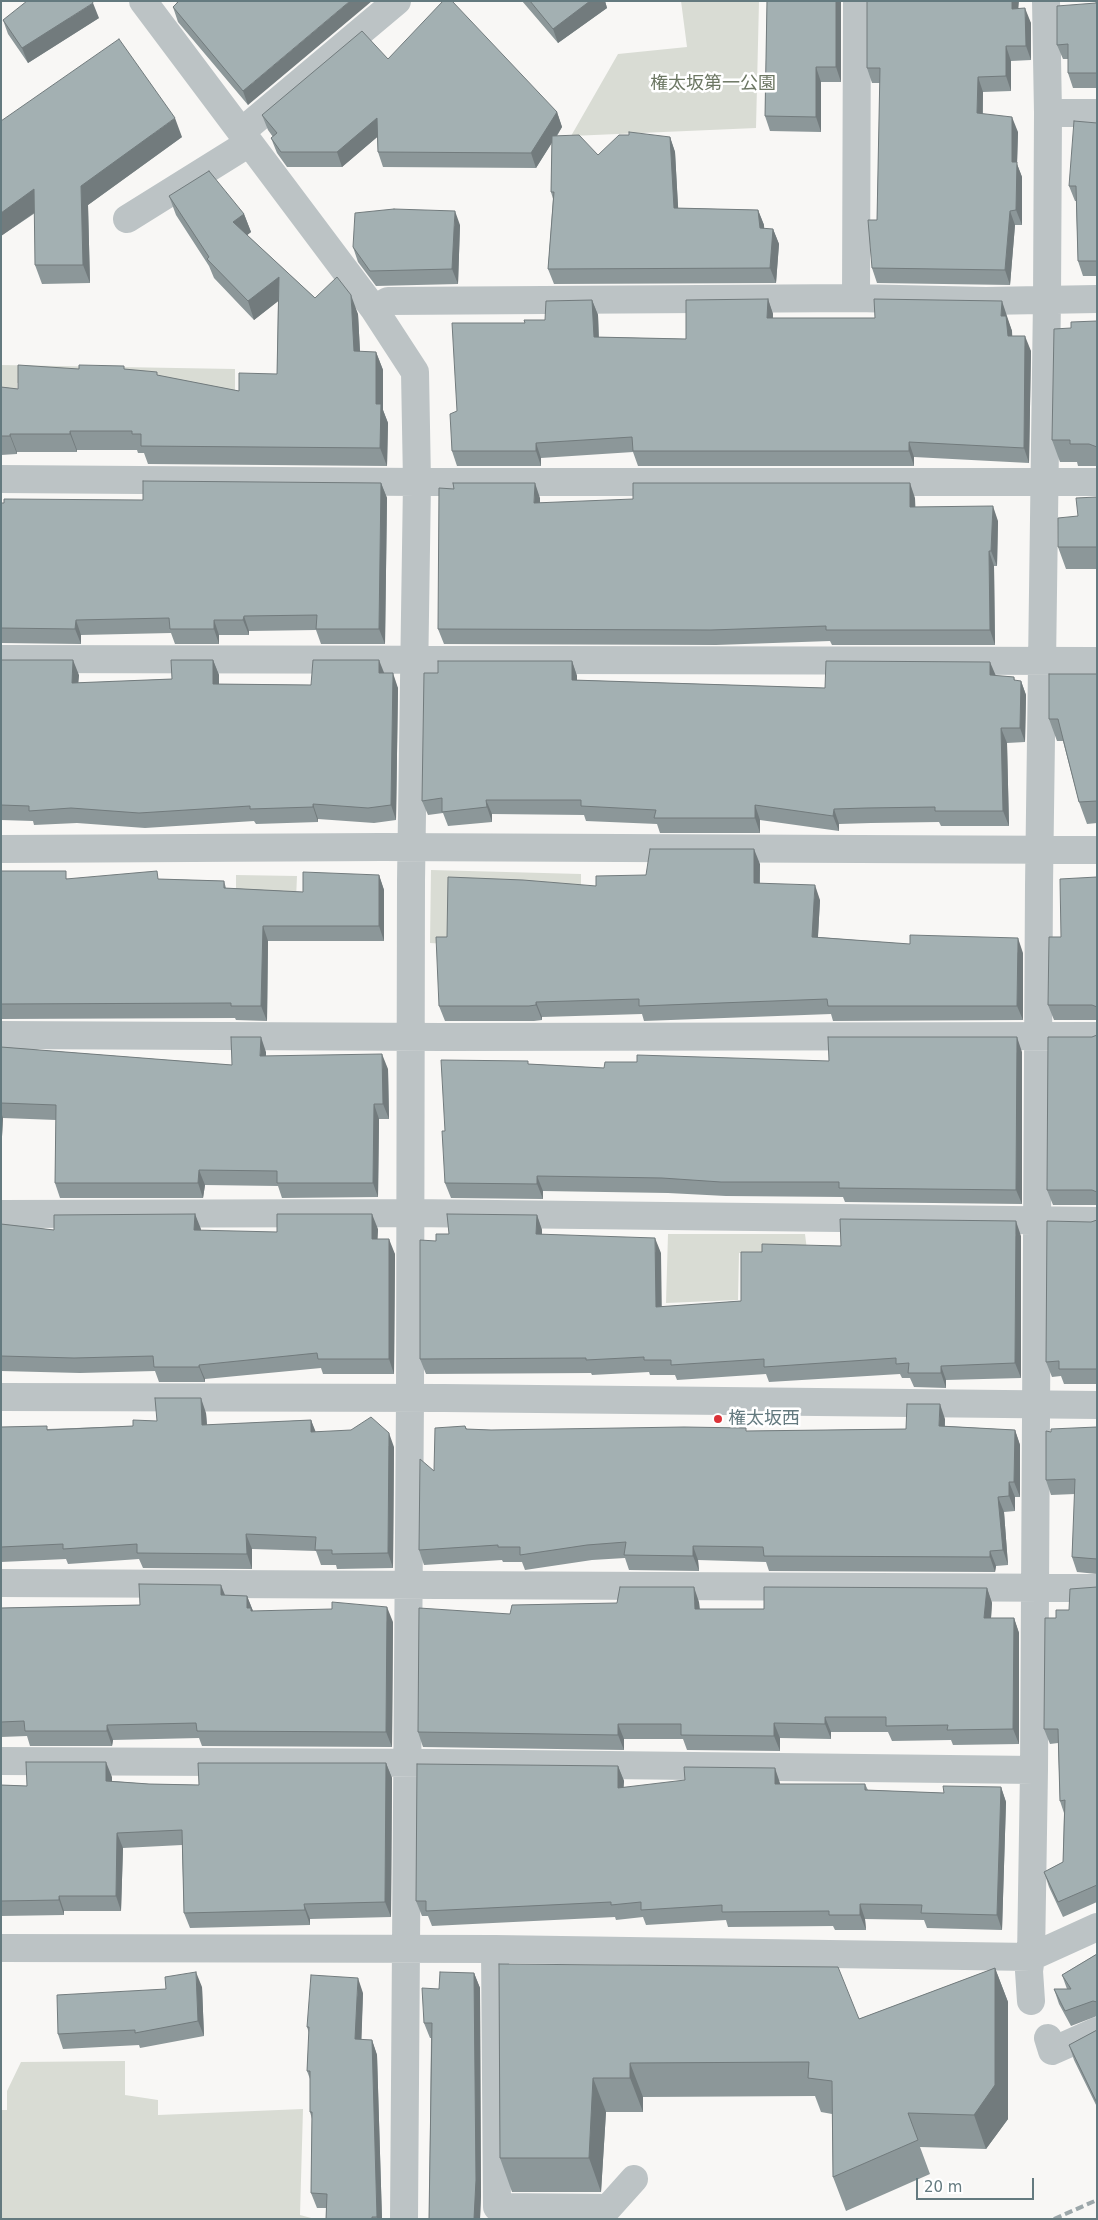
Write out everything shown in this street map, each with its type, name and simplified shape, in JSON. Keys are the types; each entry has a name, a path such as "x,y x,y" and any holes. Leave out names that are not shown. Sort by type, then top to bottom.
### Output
{"street":[{"path":"143,1 374,309 415,372 417,482 411,848 410,1398 404,2219"},
{"path":"127,219 245,138 397,1"},
{"path":"856,298 857,1"},
{"path":"1031,2001 1029,1972 1031,1957 1034,1770 1037,1404 1037,1036 1047,300 1048,113 1046,1"},
{"path":"1048,113 1097,113"},
{"path":"374,309 388,302 856,298 986,301 1097,299"},
{"path":"1,479 417,482 1097,482"},
{"path":"1,659 1097,661"},
{"path":"1,849 1097,850"},
{"path":"1,1035 410,1037 1097,1036"},
{"path":"1,1214 410,1214 1097,1220"},
{"path":"1,1397 410,1398 1097,1404"},
{"path":"1,1583 1097,1588"},
{"path":"1,1761 408,1763 1034,1770"},
{"path":"1,1948 496,1949 1031,1957 1097,1927"},
{"path":"496,1949 497,2207 608,2208 634,2180"},
{"path":"1048,2038 1052,2051 1097,2030"}],"green space":[{"name":"権太坂第一公園","path":"681,1 759,1 756,128 571,136 618,54 687,47"},
{"path":"1,365 235,369 235,394 170,384 17,383 17,395 1,395"},
{"path":"431,870 581,874 581,887 448,944 430,943"},
{"path":"236,875 297,876 296,899 236,942"},
{"path":"668,1234 805,1234 807,1250 739,1253 738,1300 666,1303"},
{"path":"125,2061 125,2095 158,2100 158,2115 303,2109 300,2215 315,2219 1,2219 1,2110 7,2110 7,2091 21,2062"}],"building":[{"path":"27,1 92,1 93,3 22,48 3,20"},
{"path":"179,1 350,1 243,91 173,7"},
{"path":"443,1 452,1 557,112 531,153 378,152 377,118 337,152 281,152 271,138 277,133 262,115 362,31 388,59"},
{"path":"530,1 590,1 553,29"},
{"path":"767,1 836,1 836,67 816,67 816,117 765,116"},
{"path":"867,1 1012,1 1012,9 1025,8 1026,46 1006,46 1006,76 978,77 977,113 1012,117 1012,162 1017,162 1016,210 1010,211 1005,270 872,268 868,220 877,220 880,68 867,68"},
{"path":"1096,1 1097,73 1068,73 1068,44 1057,45 1057,6 1096,3"},
{"path":"119,39 175,118 81,186 83,265 35,265 34,189 1,213 1,121"},
{"path":"1074,121 1097,123 1097,261 1078,261 1076,186 1069,186"},
{"path":"629,132 670,137 674,208 758,210 760,228 773,229 770,268 548,269 554,192 551,192 552,136 579,135 598,155 619,135 629,135"},
{"path":"209,171 244,214 233,222 315,298 337,277 351,295 354,351 376,352 376,404 381,404 380,448 141,446 141,434 132,434 132,431 70,431 70,434 10,434 10,436 1,436 1,387 18,389 18,365 79,369 79,365 124,366 124,369 157,372 157,375 239,391 239,373 277,374 279,277 248,301 207,259 209,257 169,196"},
{"path":"394,209 455,211 452,269 370,271 353,247 355,213"},
{"path":"768,299 767,318 875,318 874,299 1002,301 1001,316 1006,316 1008,336 1025,336 1024,448 909,442 909,451 633,451 632,437 536,443 536,451 452,451 450,414 457,411 452,323 525,323 524,320 545,320 546,301 592,300 594,337 686,339 686,300"},
{"path":"1097,321 1097,447 1089,444 1070,444 1070,440 1052,440 1054,329 1071,328 1071,322"},
{"path":"143,481 381,483 379,629 316,629 317,615 244,616 243,620 214,620 214,629 170,629 169,618 76,620 75,629 1,628 1,503 4,503 4,499 143,500"},
{"path":"453,483 535,483 534,503 633,499 633,483 910,483 910,507 993,506 991,551 989,551 990,630 826,630 826,626 711,630 438,629 439,488 454,489"},
{"path":"1097,497 1097,547 1058,547 1058,518 1078,516 1076,498"},
{"path":"1,660 73,660 72,683 172,679 171,660 213,660 213,684 311,685 313,660 379,660 379,673 393,673 391,805 368,808 313,804 313,807 250,809 250,806 139,813 71,808 29,811 29,806 1,805"},
{"path":"438,661 572,661 572,680 825,688 826,661 990,662 990,675 1014,677 1014,680 1021,681 1020,728 1001,728 1003,811 935,811 935,807 866,808 834,809 833,816 755,805 755,818 654,818 656,810 581,806 581,800 486,800 487,807 442,812 442,798 422,801 424,673 438,673"},
{"path":"1049,674 1097,674 1097,801 1079,802 1058,719 1049,719"},
{"path":"650,849 754,849 754,883 815,885 812,937 910,944 910,935 1018,938 1017,1006 828,1006 827,999 639,1006 639,999 536,1002 536,1005 529,1006 439,1006 436,937 447,937 448,877 523,880 596,886 596,876 646,875"},
{"path":"1,871 66,871 66,879 157,871 158,879 224,881 224,888 303,892 303,872 379,875 379,926 263,926 261,1006 231,1006 231,1003 1,1004"},
{"path":"1097,877 1097,1007 1092,1005 1048,1005 1049,937 1061,937 1060,879"},
{"path":"1097,1035 1097,1192 1092,1190 1047,1190 1048,1037 1092,1037"},
{"path":"231,1037 261,1037 260,1056 382,1054 383,1104 374,1104 373,1183 277,1183 277,1171 199,1170 198,1183 55,1183 56,1105 1,1103 1,1047 232,1065"},
{"path":"828,1037 1017,1037 1016,1190 839,1188 839,1182 721,1182 662,1178 537,1176 537,1184 445,1183 442,1131 445,1131 441,1060 528,1061 528,1064 604,1068 605,1062 637,1062 637,1055 829,1061"},
{"path":"195,1214 194,1230 277,1232 277,1214 372,1214 372,1239 389,1239 389,1359 318,1359 317,1353 199,1365 199,1367 154,1367 153,1356 74,1358 1,1356 1,1224 54,1230 54,1215"},
{"path":"447,1214 537,1215 536,1234 655,1238 656,1307 741,1301 741,1252 762,1252 762,1244 841,1246 840,1219 1016,1221 1015,1363 941,1366 941,1373 908,1373 909,1363 896,1364 896,1358 764,1367 764,1359 671,1365 671,1360 644,1360 644,1357 586,1360 586,1358 420,1359 420,1240 436,1241 436,1234 449,1234"},
{"path":"1097,1220 1097,1369 1059,1369 1059,1361 1046,1362 1047,1221 1091,1222"},
{"path":"155,1398 201,1398 202,1425 311,1420 311,1432 351,1430 371,1417 389,1433 388,1553 332,1554 332,1550 315,1550 316,1537 246,1534 247,1554 137,1553 137,1544 63,1549 63,1544 1,1547 1,1427 47,1426 47,1430 133,1426 133,1420 157,1421"},
{"path":"907,1404 940,1404 939,1426 1015,1430 1014,1482 1009,1482 1009,1496 998,1497 1003,1550 990,1551 990,1557 764,1556 763,1547 693,1546 693,1556 624,1555 626,1542 587,1545 520,1555 520,1547 498,1547 498,1545 419,1550 420,1459 434,1471 435,1428 465,1426 466,1429 491,1430 684,1427 746,1428 746,1431 906,1429"},
{"path":"1097,1427 1097,1559 1072,1557 1075,1479 1046,1480 1046,1431 1051,1432 1051,1429"},
{"path":"139,1584 221,1585 221,1595 247,1596 247,1608 251,1608 251,1611 332,1609 332,1602 387,1607 386,1732 197,1731 196,1723 107,1725 107,1731 25,1731 24,1721 1,1722 1,1608 140,1605"},
{"path":"620,1587 694,1587 695,1609 764,1609 764,1587 987,1588 984,1618 1014,1618 1013,1729 947,1730 948,1725 886,1726 886,1717 825,1717 825,1724 774,1723 774,1736 681,1735 681,1724 618,1724 618,1735 418,1732 419,1608 510,1614 512,1605 617,1603"},
{"path":"1097,1587 1097,1885 1058,1902 1044,1872 1063,1862 1065,1800 1060,1801 1058,1729 1044,1729 1045,1618 1056,1618 1056,1610 1069,1610 1070,1589"},
{"path":"26,1762 106,1762 106,1781 199,1785 198,1763 386,1763 385,1902 304,1904 305,1910 184,1913 182,1830 117,1833 116,1896 59,1896 59,1900 1,1901 1,1785 27,1786"},
{"path":"417,1764 618,1766 618,1788 685,1780 684,1767 775,1768 775,1784 865,1784 865,1790 944,1793 943,1786 1001,1787 997,1915 921,1913 922,1905 860,1904 860,1915 829,1915 829,1911 722,1912 722,1905 641,1910 641,1902 611,1905 611,1902 426,1911 426,1901 416,1901"},
{"path":"1097,1954 1097,2002 1093,2001 1065,2011 1054,1989 1071,1989 1062,1975"},
{"path":"499,1964 838,1967 859,2019 995,1968 995,2085 974,2115 908,2113 918,2140 833,2177 832,2081 808,2078 809,2062 630,2063 630,2078 593,2078 589,2158 500,2158"},
{"path":"196,1972 198,2021 135,2033 135,2030 58,2034 57,1995 166,1989 165,1977"},
{"path":"440,1972 474,1973 476,2180 474,2219 429,2219 432,2023 424,2023 422,1988 439,1989"},
{"path":"311,1975 358,1978 355,2039 372,2040 377,2217 372,2217 372,2219 326,2219 327,2194 311,2193 312,2112 310,2112 310,2071 307,2071 309,2027 307,2027"},
{"path":"1097,2030 1097,2103 1069,2045"}],"railway":[{"path":"1054,2219 1097,2200"}],"place":[{"name":"権太坂西","path":"718,1419"}]}
